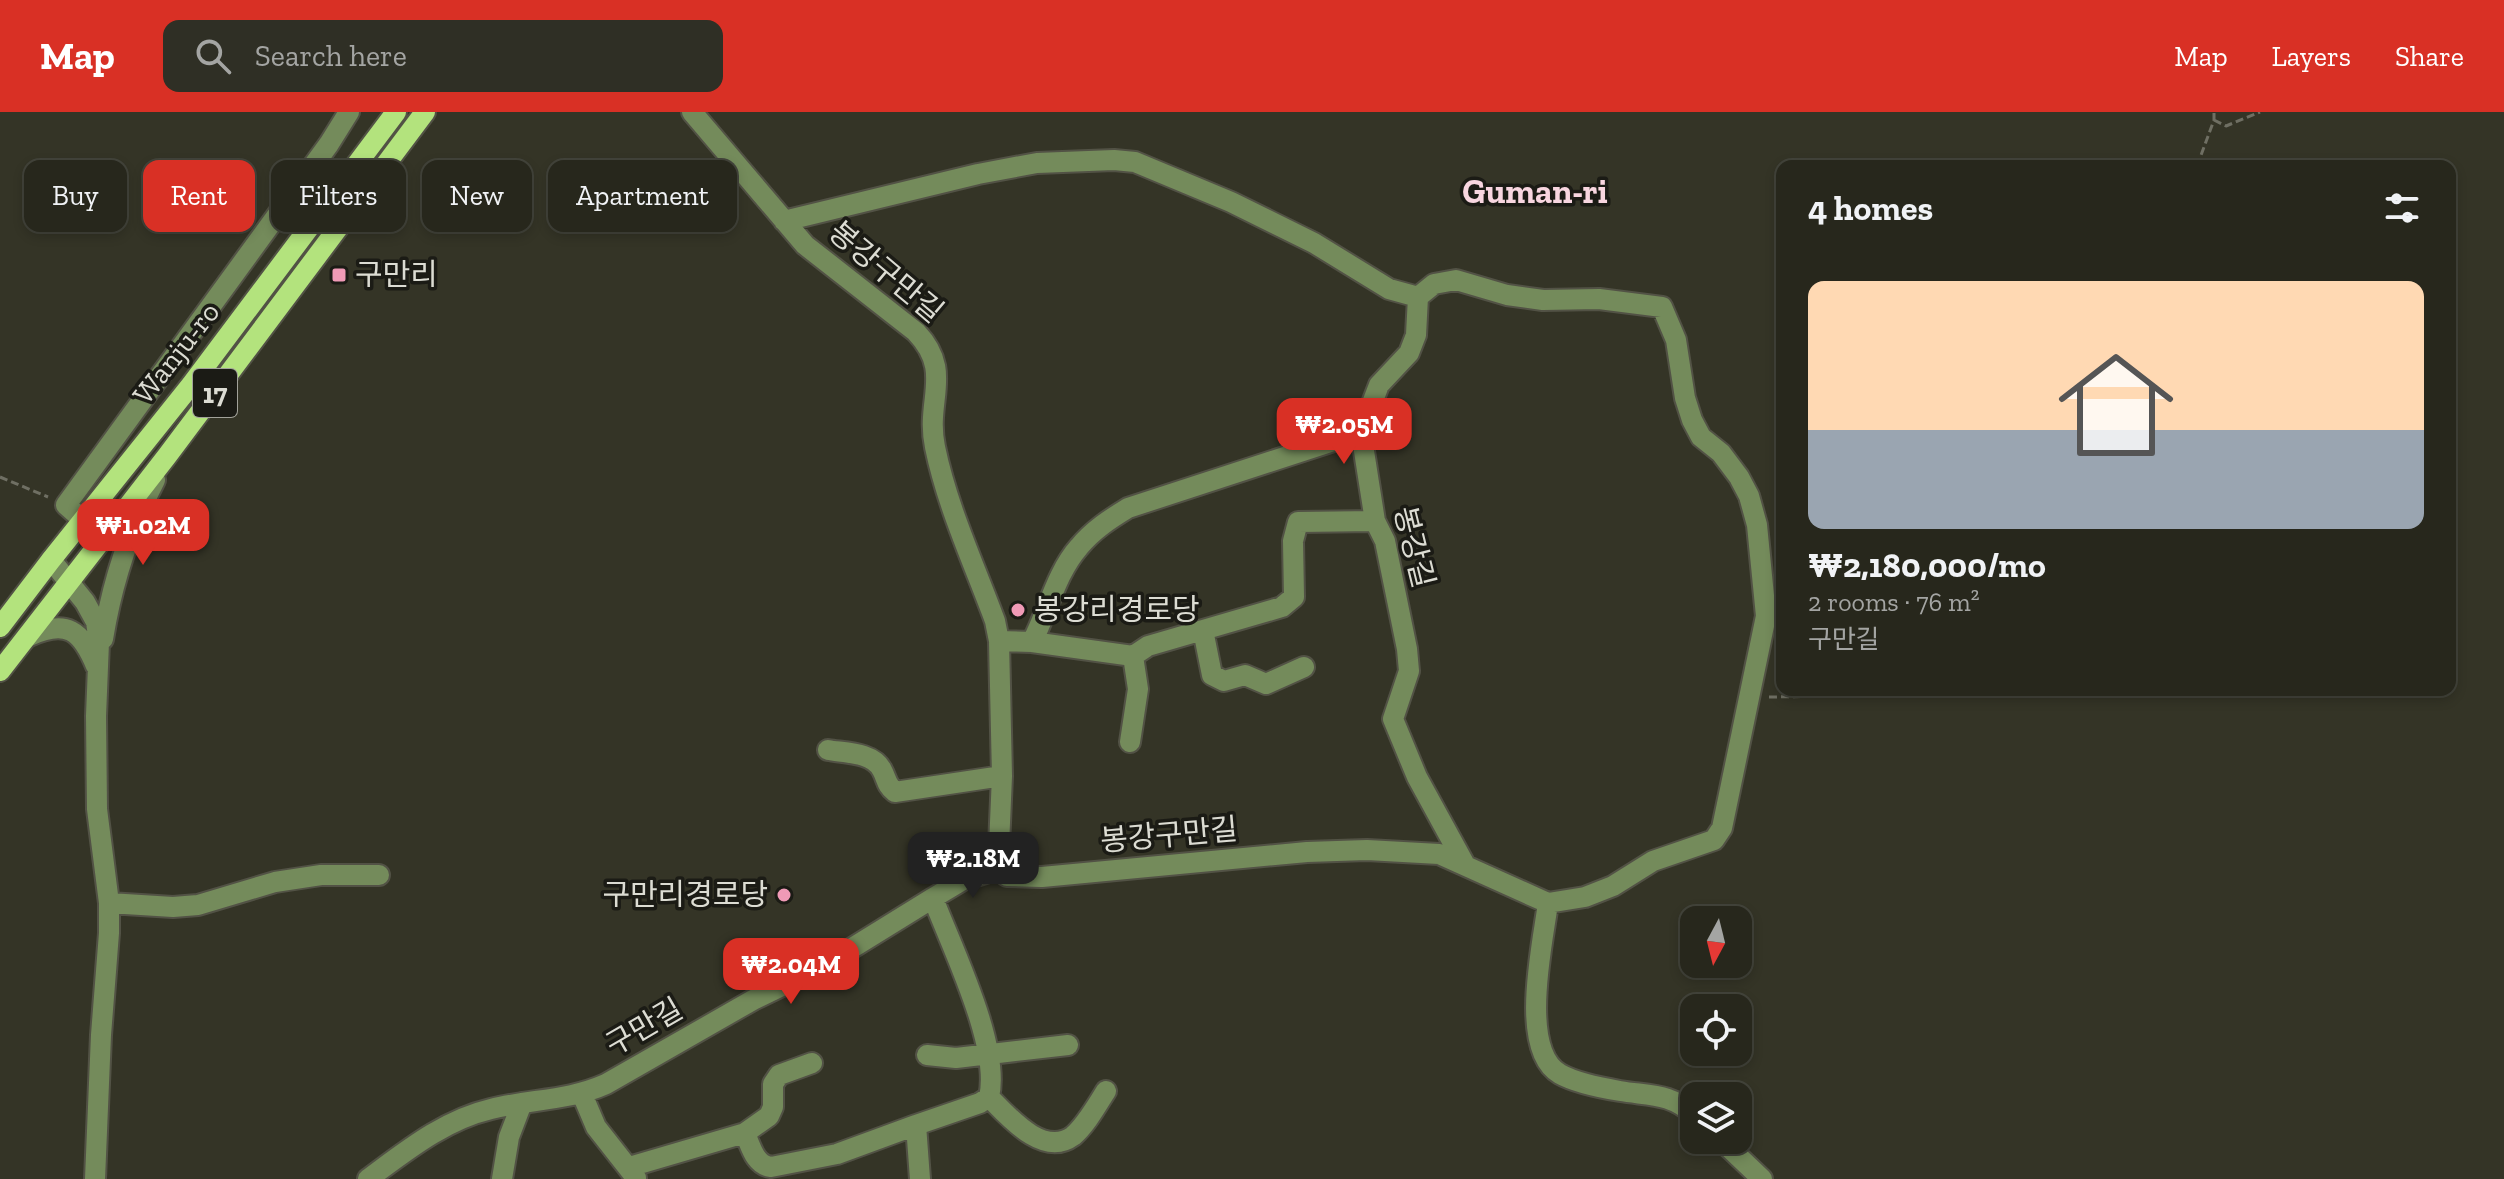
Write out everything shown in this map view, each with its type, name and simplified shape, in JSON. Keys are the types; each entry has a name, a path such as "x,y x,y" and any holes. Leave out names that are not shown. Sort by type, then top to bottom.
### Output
{"main road":[{"name":"Wanju-ro","path":"0,627 191,385 396,112"},
{"name":"Wanju-ro","path":"0,671 167,456 425,112"}],"street":[{"path":"83,520 66,505 329,144 349,112"},
{"name":"봉강구만길","path":"692,112 805,245 916,332 929,345 935,359 935,447 995,621 999,641 1002,776 998,869 1007,876 1042,877 1307,852 1367,850 1439,854 1548,903"},
{"path":"784,221 978,174 1037,163 1135,162 1231,202 1314,243 1389,289 1418,297"},
{"path":"1032,642 1061,575 1078,547 1099,527 1140,504 1361,432 1379,385 1409,353 1416,335 1418,297 1434,284 1456,280 1519,297 1599,299 1662,307 1676,340 1685,398 1692,420 1701,437 1721,453 1749,496 1757,525 1766,616 1722,828 1714,840 1653,861 1613,886 1585,897 1548,903 1534,1006 1543,1051 1549,1064 1560,1074 1617,1090 1672,1098 1680,1104"},
{"name":"봉강길","path":"1361,432 1375,521 1385,541 1407,649 1409,671 1393,719 1417,777 1464,863"},
{"path":"98,670 107,615 118,574 140,510 167,456"},
{"path":"999,641 1032,642 1133,656 1148,646 1282,607 1294,597 1293,541 1298,522 1375,521"},
{"path":"51,560 70,581 96,622 99,642 97,809 109,903 95,1179"},
{"path":"29,636 50,627 63,628 76,634 87,645 98,670"},
{"path":"1203,630 1212,675 1224,681 1245,675 1266,684 1304,667"},
{"path":"1130,742 1138,689 1133,656"},
{"path":"828,750 873,759 882,768 887,787 895,792 1002,776"},
{"name":"구만길","path":"368,1179 446,1126 491,1109 582,1094 753,1000 823,966 963,880 998,869"},
{"path":"109,903 173,907 198,905 275,882 321,875 379,875"},
{"path":"745,1133 756,1159 763,1166 771,1167 837,1154 980,1103 989,1097 989,1054 981,1020 933,898"},
{"path":"927,1055 956,1058 1068,1045"},
{"path":"582,1094 596,1127 633,1173 745,1133 769,1116 773,1107 773,1084 779,1075 812,1063"},
{"path":"989,1097 1027,1133 1056,1142 1072,1137 1106,1091"},
{"path":"502,1179 509,1137 522,1103"},
{"path":"916,1125 920,1179"},
{"path":"1736,1154 1762,1179"}],"path":[{"path":"2199,160 2214,112"},
{"path":"2214,120 2226,126 2260,112"},
{"path":"0,477 66,505"},
{"path":"1750,698 1858,696"}],"place":[{"name":"구만리","path":"339,275"},
{"name":"봉강리경로당","path":"1018,610"},
{"name":"구만리경로당","path":"784,895"}],"district":[{"name":"Guman-ri","path":"1535,191"}]}
